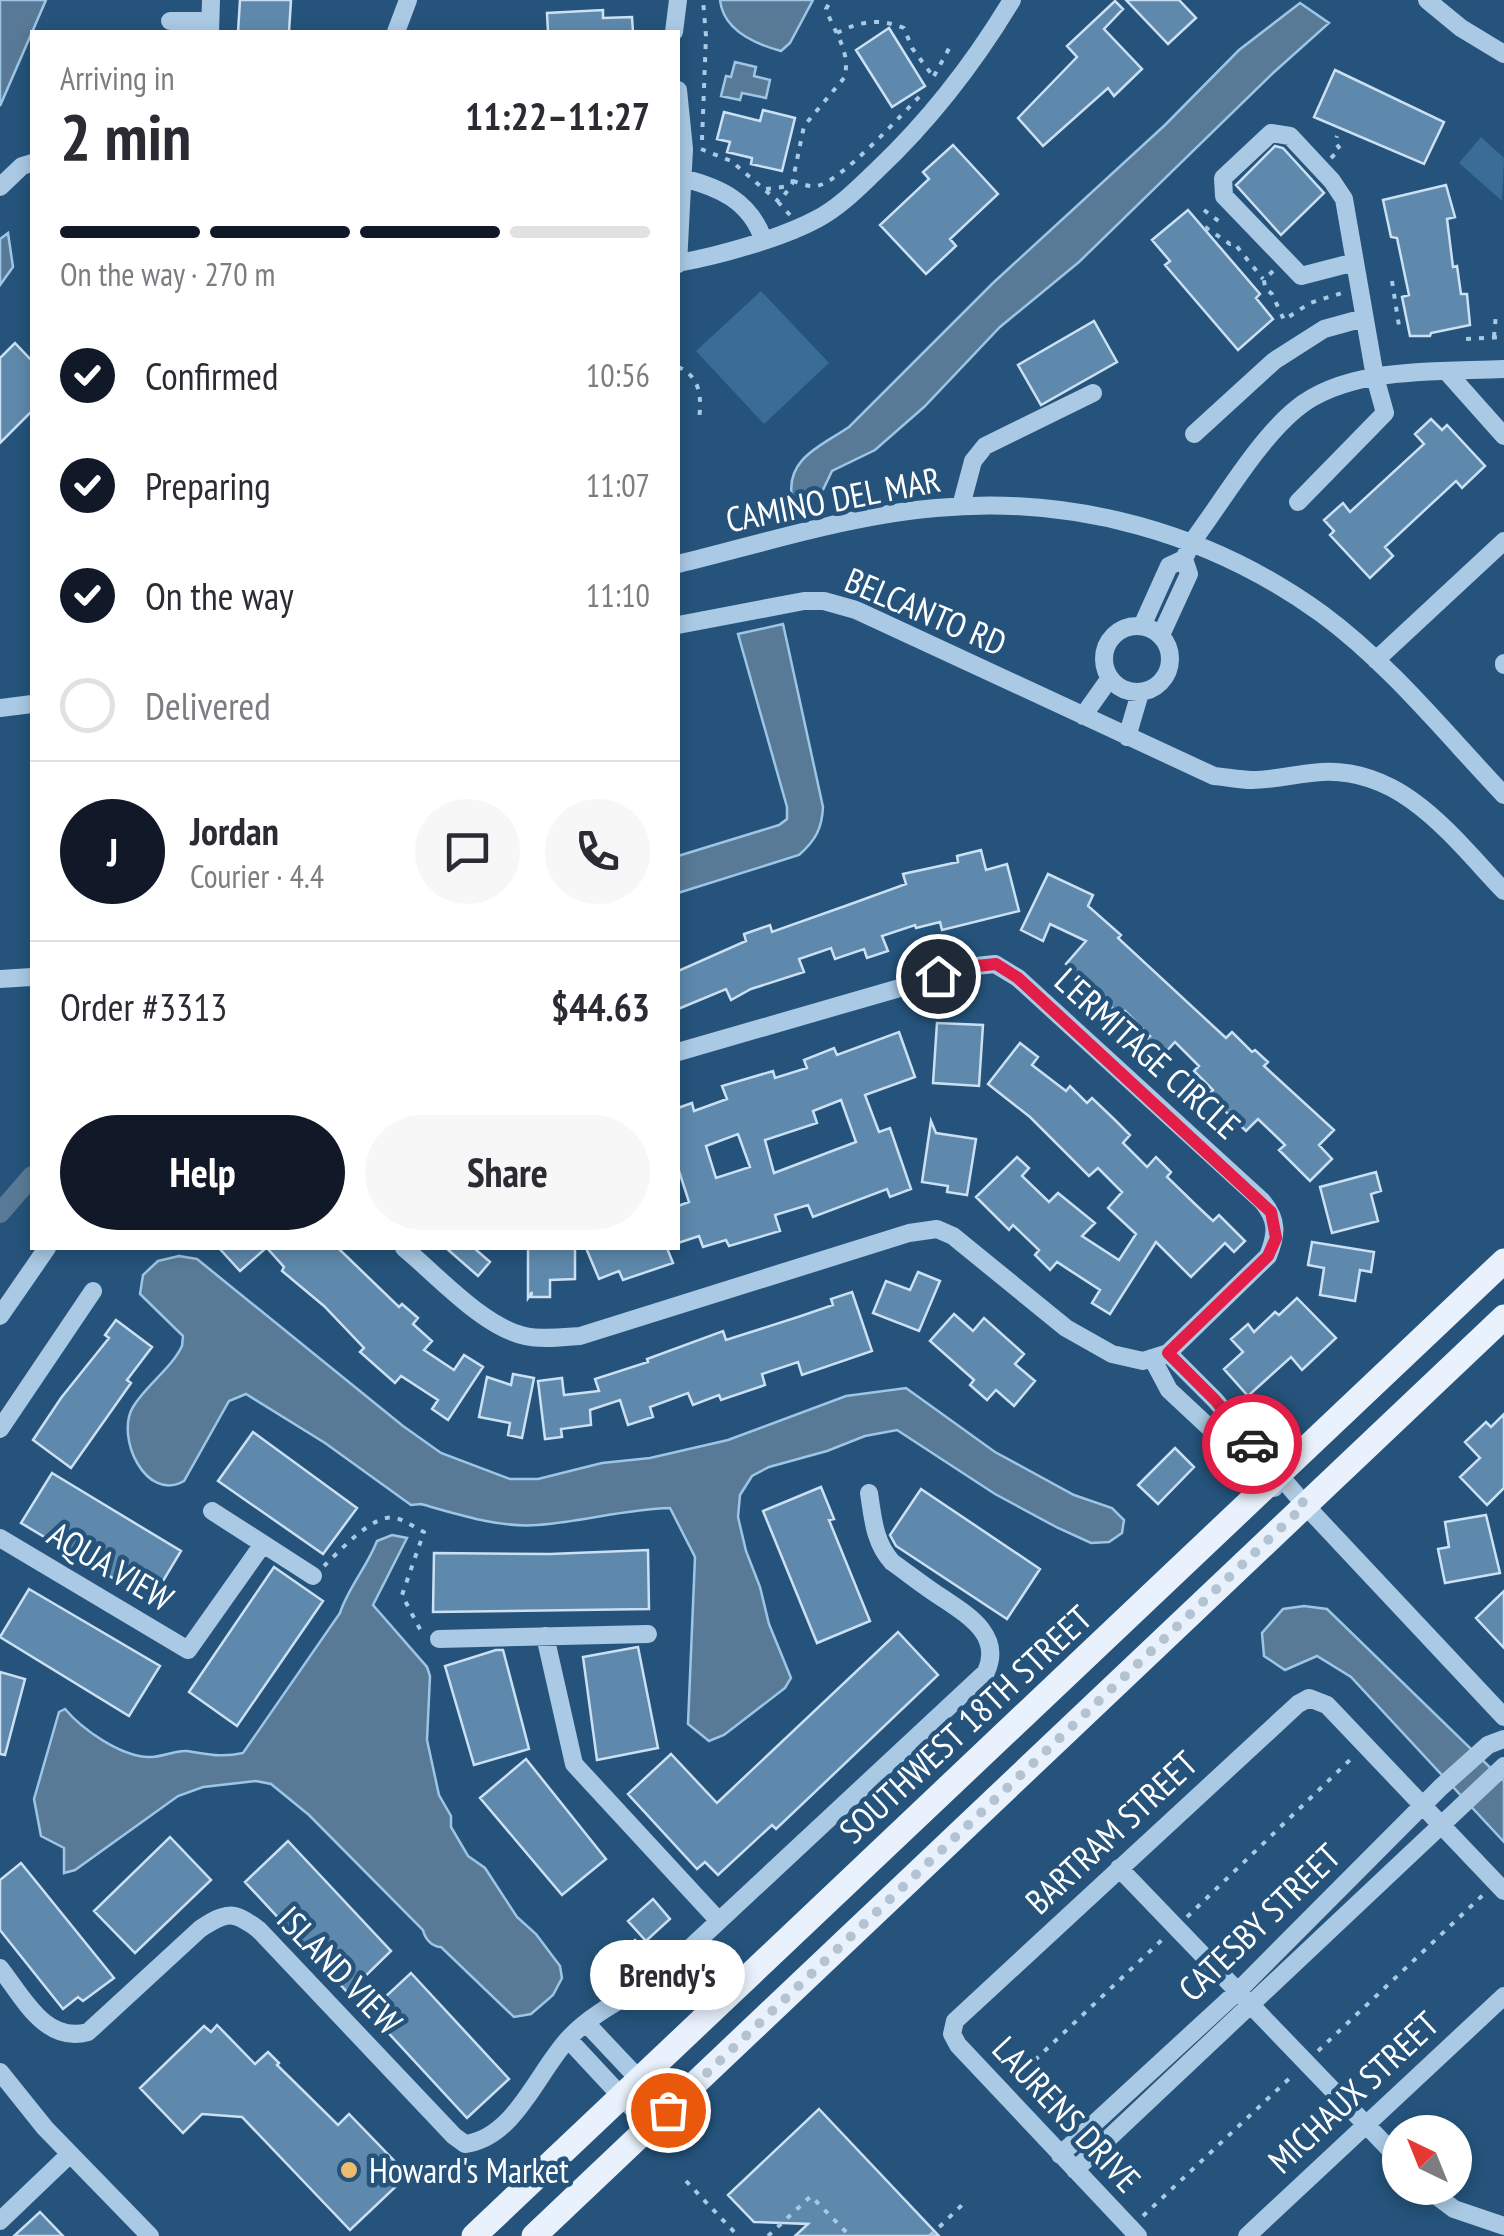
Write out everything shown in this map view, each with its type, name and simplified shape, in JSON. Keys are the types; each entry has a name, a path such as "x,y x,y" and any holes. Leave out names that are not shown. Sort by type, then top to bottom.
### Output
{"main road":[{"name":"SOUTHWEST 18TH STREET","path":"474,2236 1504,1262"},
{"path":"534,2236 1504,1317"}],"street":[{"path":"170,21 210,27 211,0"},
{"path":"397,30 408,0"},
{"path":"674,30 678,0"},
{"path":"680,264 714,257 817,219 844,200 906,142 965,73 1012,0"},
{"path":"1427,0 1461,28 1504,54"},
{"path":"680,109 684,146 680,221"},
{"path":"1298,502 1385,413 1375,377 1344,198 1290,136 1271,133 1223,178 1224,196 1301,276 1354,262"},
{"path":"5,181 30,163"},
{"path":"682,178 710,185 742,204 758,224 762,239"},
{"path":"1194,434 1274,361 1324,329 1364,318"},
{"path":"1142,626 1169,566 1188,550 1272,433 1294,410 1334,386 1375,377 1504,368"},
{"path":"1446,372 1504,436"},
{"path":"961,506 974,461 985,446 1093,393"},
{"name":"CAMINO DEL MAR","path":"680,564 882,516 961,506 1044,507 1098,515 1278,585 1324,616 1376,660 1504,795"},
{"path":"1376,660 1504,541"},
{"path":"1161,635 1189,574 1188,550"},
{"name":"BELCANTO RD","path":"680,625 766,606 824,601 856,610 1214,776 1253,780 1323,772 1358,774 1402,791 1432,816 1504,891"},
{"path":"1142,626 1161,635 1170,654 1167,675 1160,684 1140,692 1118,687 1110,678 1104,658 1112,637 1121,630 1142,626"},
{"path":"1083,716 1110,678"},
{"path":"1127,737 1140,692"},
{"path":"0,708 30,704"},
{"name":"L'ERMITAGE CIRCLE","path":"680,1051 976,966 996,964 1018,978 1271,1212 1276,1238 1268,1256 1160,1356"},
{"path":"0,979 30,977"},
{"path":"406,1250 492,1321 524,1336 543,1338 580,1336 909,1234 937,1229 970,1249 1046,1316 1066,1328 1112,1354 1143,1360 1160,1356 1202,1386 1274,1480"},
{"path":"0,1316 46,1250"},
{"path":"0,1429 94,1291"},
{"path":"1160,1356 1168,1390 1305,1505 1504,1717"},
{"name":"ISLAND VIEW","path":"0,1968 52,2030 76,2036 88,2032 200,1928 220,1916 234,1915 259,1930 454,2136 465,2144 478,2142 526,2099 568,2039 586,2022 660,1976 986,1672 992,1660 992,1646 976,1624 883,1552 869,1493"},
{"path":"212,1511 313,1576"},
{"name":"AQUA VIEW","path":"0,1538 188,1650 263,1544"},
{"path":"438,1638 648,1634"},
{"path":"544,1636 574,1764 719,1921"},
{"name":"BARTRAM STREET","path":"952,2034 955,2021 1309,1698 1327,1705 1422,1806"},
{"name":"CATESBY STREET","path":"1075,2170 1243,1999 1422,1806 1480,1752 1504,1739"},
{"name":"CATESBY STREET","path":"1060,2154 1243,1999 1502,1768"},
{"path":"1422,1806 1504,1892"},
{"path":"1119,1868 1382,2141"},
{"name":"MICHAUX STREET","path":"1247,2236 1504,1996"},
{"path":"586,2022 631,2088 659,2118"},
{"name":"LAURENS DRIVE","path":"952,2034 958,2045 1138,2236"},
{"path":"568,2039 631,2088"},
{"path":"0,2072 45,2128 150,2236"},
{"path":"0,2221 70,2154"},
{"path":"1452,2205 1468,2215 1504,2226"}],"path":[{"path":"703,0 706,36 701,149 731,161 766,189 790,214 794,227"},
{"path":"779,203 792,184 804,126 844,78 847,69 826,9 830,0"},
{"path":"837,33 860,22 904,28 912,48 934,79 952,42"},
{"path":"766,189 825,183 923,92"},
{"path":"1205,227 1234,243 1264,280"},
{"path":"1392,280 1399,326"},
{"path":"1265,288 1284,320 1310,303 1359,288"},
{"path":"1494,337 1496,314"},
{"path":"1466,339 1504,337"},
{"path":"680,368 694,378 702,402 700,419"},
{"path":"313,1576 380,1520 393,1517 424,1532 402,1595 423,1634 438,1638"},
{"path":"686,2181 738,2236"},
{"path":"768,2236 811,2196 850,2236"},
{"path":"930,2236 963,2204"}],"shaded area":[{"path":"0,0 46,0 30,30 0,106"},
{"path":"720,0 813,0 790,43 781,51 742,34 727,20"},
{"path":"1300,3 1329,23 1079,262 1000,327 924,407 875,450 832,471 822,492 792,498 794,473 808,454 849,427 993,283 1165,125 1239,50"},
{"path":"735,62 756,67 754,76 770,80 766,98 742,93 740,100 721,96"},
{"path":"1481,137 1504,158 1502,201 1459,163"},
{"path":"8,233 13,267 0,285 0,239"},
{"path":"761,291 829,363 764,424 696,351"},
{"path":"783,624 823,807 819,827 799,855 680,892 680,855 779,825 787,819 787,807 738,634"},
{"path":"179,1256 197,1259 441,1453 510,1479 538,1479 602,1463 650,1458 728,1440 846,1396 906,1388 995,1452 1074,1495 1112,1508 1124,1520 1122,1533 1109,1542 1091,1543 1058,1528 995,1494 897,1430 865,1436 769,1467 752,1476 740,1495 738,1517 769,1624 791,1678 785,1688 724,1735 709,1741 688,1724 695,1557 670,1508 523,1525 411,1505 325,1443 246,1394 229,1401 184,1481 157,1483 146,1475 131,1449 128,1420 138,1399 177,1354 183,1336 140,1294 143,1275 158,1261"},
{"path":"392,1535 407,1538 373,1605 427,1667 427,1740 439,1795 451,1816 451,1827 468,1856 485,1868 517,1917 536,1934 560,1966 562,1978 553,1995 531,2014 514,2017 441,1947 429,1942 423,1930 309,1815 271,1784 256,1781 203,1787 178,1796 75,1870 64,1873 64,1848 41,1836 34,1799 59,1712 65,1709 102,1740 136,1755 152,1757 182,1751 243,1753 340,1613 377,1541"},
{"path":"1283,1609 1327,1609 1504,1781 1504,1842 1351,1677 1317,1656 1285,1670 1264,1656 1262,1633"}],"building":[{"path":"240,0 291,0 289,30 238,30"},
{"path":"1126,0 1179,0 1196,18 1168,44"},
{"path":"1115,1 1123,9 1104,29 1142,69 1114,96 1108,88 1043,146 1018,118 1077,57 1067,46"},
{"path":"603,10 603,18 632,17 633,30 548,30 547,13"},
{"path":"889,28 925,86 892,107 856,50"},
{"path":"1335,70 1444,122 1424,164 1314,117"},
{"path":"763,110 795,118 782,171 751,164 752,158 727,152 730,142 717,139 724,112 760,121"},
{"path":"953,145 998,194 950,239 956,246 926,274 880,225 929,179 923,172"},
{"path":"1275,146 1283,148 1324,193 1281,235 1236,185"},
{"path":"1446,185 1455,217 1447,219 1453,267 1457,266 1461,294 1467,294 1470,325 1430,336 1410,336 1402,297 1409,295 1397,238 1391,237 1383,200"},
{"path":"1188,210 1260,294 1256,298 1273,319 1238,350 1165,265 1170,261 1152,240"},
{"path":"1094,321 1117,362 1041,405 1018,365"},
{"path":"15,343 30,359 30,413 0,443 0,358"},
{"path":"1431,419 1442,430 1447,425 1485,466 1462,488 1456,481 1385,547 1393,556 1370,578 1330,535 1334,531 1324,520 1343,503 1350,512 1424,444 1415,434"},
{"path":"981,850 986,870 1007,864 1019,911 942,930 940,922 916,928 915,925 882,936 888,951 867,958 864,949 835,959 831,948 799,959 804,972 751,989 731,1000 726,989 680,1008 680,970 746,941 744,934 770,925 772,932 906,884 903,874 958,862 957,856"},
{"path":"1048,874 1093,895 1088,906 1121,935 1118,938 1226,1038 1232,1032 1252,1052 1255,1050 1268,1062 1264,1066 1334,1130 1319,1145 1332,1159 1310,1181 1279,1150 1285,1145 1258,1119 1246,1131 1208,1095 1213,1090 1194,1071 1199,1066 1175,1042 1163,1055 1125,1011 1120,1016 1066,964 1086,941 1050,924 1043,941 1021,930"},
{"path":"937,1023 983,1025 979,1086 933,1083"},
{"path":"899,1032 915,1077 865,1095 879,1132 890,1128 911,1189 890,1197 887,1189 813,1217 808,1205 775,1215 780,1231 729,1246 726,1240 703,1247 699,1236 680,1242 680,1205 689,1202 680,1174 680,1107 692,1103 694,1111 727,1099 722,1086 773,1071 775,1078 807,1068 804,1060 834,1048 837,1055","holes":["841,1100 856,1142 774,1173 765,1140 817,1123 813,1111","738,1134 750,1167 716,1178 706,1146"]},
{"path":"1020,1043 1038,1057 1032,1065 1066,1091 1070,1086 1087,1103 1092,1098 1115,1120 1130,1135 1123,1143 1147,1167 1156,1157 1171,1172 1167,1177 1196,1205 1213,1221 1219,1215 1245,1241 1234,1252 1225,1243 1191,1277 1156,1242 1110,1314 1092,1303 1100,1290 1057,1262 1050,1270 1035,1255 1039,1250 1013,1225 1009,1230 976,1197 1017,1157 1029,1168 1022,1176 1049,1202 1058,1193 1095,1223 1082,1236 1119,1260 1136,1234 1108,1208 1122,1192 1098,1168 1089,1176 1030,1117 988,1084"},
{"path":"931,1121 936,1133 976,1139 967,1195 947,1192 948,1186 922,1182"},
{"path":"1376,1172 1381,1191 1371,1194 1378,1221 1332,1233 1320,1187"},
{"path":"1312,1242 1374,1252 1371,1272 1360,1270 1355,1301 1320,1295 1324,1268 1308,1265"},
{"path":"221,1250 264,1250 240,1271"},
{"path":"269,1250 340,1250 399,1307 402,1304 418,1318 413,1324 432,1341 424,1350 454,1370 464,1355 483,1367 448,1420 432,1409 438,1400 401,1376 395,1383 360,1352 364,1348 324,1306 282,1271 284,1267"},
{"path":"448,1250 476,1250 490,1262 478,1276"},
{"path":"528,1250 575,1250 575,1279 550,1280 550,1297 531,1297 532,1292 528,1298"},
{"path":"587,1250 668,1250 673,1263 623,1280 619,1271 599,1279"},
{"path":"918,1272 940,1281 919,1331 873,1313 886,1281 910,1290"},
{"path":"852,1292 872,1351 802,1375 798,1362 762,1374 765,1385 721,1400 719,1395 693,1405 688,1393 650,1407 653,1417 628,1425 620,1400 590,1410 591,1425 561,1429 562,1437 545,1439 538,1381 562,1378 564,1395 599,1391 595,1379 723,1331 726,1340 801,1316 833,1305 831,1299"},
{"path":"1297,1298 1336,1338 1302,1370 1291,1357 1248,1396 1224,1369 1243,1352 1231,1339 1248,1324 1254,1332"},
{"path":"954,1314 973,1331 984,1318 1024,1354 1015,1364 1035,1381 1014,1406 996,1390 987,1400 970,1385 974,1380 930,1341"},
{"path":"116,1320 152,1347 71,1468 33,1440 109,1338 105,1335"},
{"path":"513,1374 534,1378 522,1438 508,1435 510,1423 479,1417 487,1377 511,1385"},
{"path":"1504,1414 1504,1488 1487,1505 1460,1477 1480,1458 1465,1442 1486,1422 1491,1427"},
{"path":"253,1432 357,1508 323,1554 218,1481"},
{"path":"1175,1448 1194,1467 1158,1504 1138,1485"},
{"path":"52,1473 181,1551 151,1601 21,1523"},
{"path":"821,1487 834,1519 829,1520 870,1621 817,1643 763,1511"},
{"path":"921,1489 1040,1569 1007,1619 896,1546 890,1535"},
{"path":"1486,1515 1500,1573 1445,1583 1438,1549 1449,1547 1445,1522"},
{"path":"648,1550 649,1609 433,1612 434,1553"},
{"path":"274,1567 323,1601 237,1726 189,1692"},
{"path":"29,1589 160,1666 129,1716 0,1637"},
{"path":"1504,1591 1504,1648 1476,1618"},
{"path":"898,1632 938,1675 776,1829 772,1825 718,1875 705,1862 697,1869 628,1794 671,1754 717,1803"},
{"path":"638,1647 658,1748 597,1760 583,1657"},
{"path":"503,1650 529,1749 474,1765 445,1666"},
{"path":"0,1672 25,1679 5,1755 0,1754"},
{"path":"526,1759 606,1859 562,1895 480,1798"},
{"path":"170,1837 211,1880 135,1953 94,1911"},
{"path":"288,1841 391,1951 348,1993 245,1882"},
{"path":"21,1863 114,1978 83,2001 78,1997 63,2009 0,1930 0,1880"},
{"path":"653,1899 670,1919 646,1941 628,1921"},
{"path":"635,1940 649,1955 632,1970 618,1955"},
{"path":"411,1973 509,2079 467,2118 369,2012"},
{"path":"217,2025 255,2064 268,2052 338,2125 349,2114 408,2175 350,2230 242,2117 202,2114 183,2133 140,2088 204,2026 211,2032"},
{"path":"819,2109 939,2236 795,2236 808,2224 754,2222 728,2195"},
{"path":"40,2212 63,2236 14,2236"}],"waterway":[{"path":"0,1213 30,1178"}],"way so far":[{"path":"668,2110 1305,1505 1252,1444"}],"place":[{"name":"Brendy's","path":"668,2110"},
{"name":"Howard's Market","path":"349,2170"}],"route":[{"path":"938,976 996,964 1018,978 1271,1212 1276,1238 1268,1256 1168,1353 1252,1444"}]}
